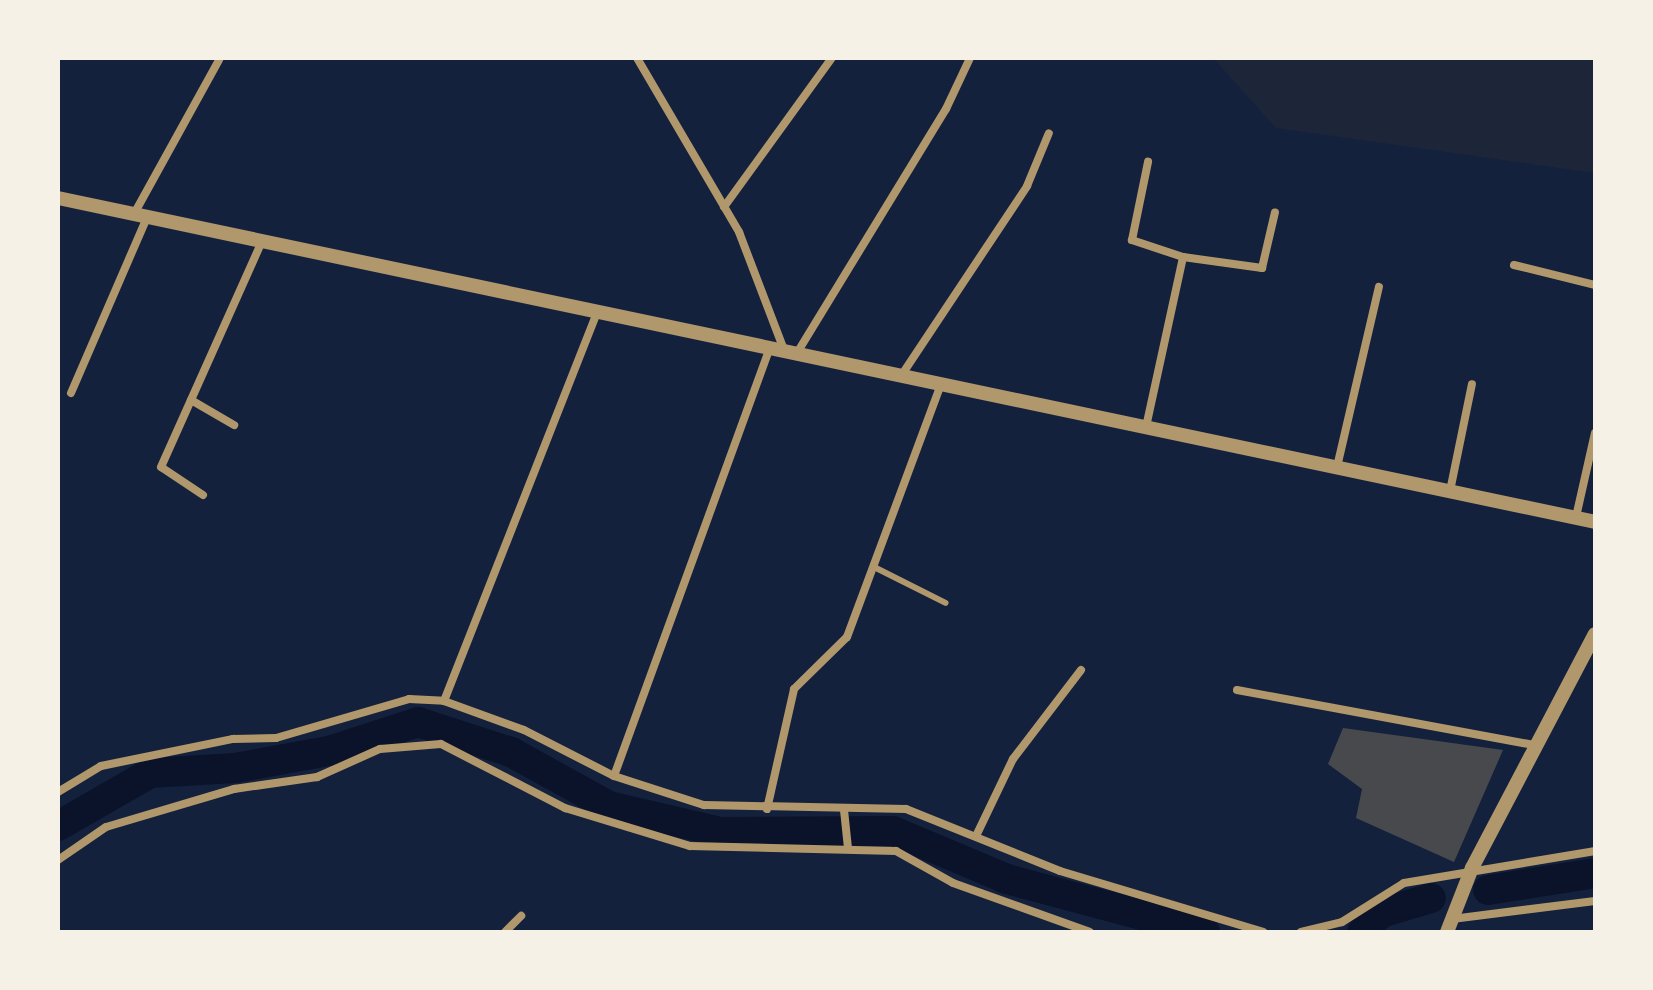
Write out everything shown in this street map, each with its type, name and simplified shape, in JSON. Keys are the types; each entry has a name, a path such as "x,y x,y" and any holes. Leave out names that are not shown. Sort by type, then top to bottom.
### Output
{"street":[{"path":"637,58 724,207 784,350"},
{"path":"724,207 832,58"},
{"path":"614,776 784,350 946,109 970,58"},
{"path":"71,393 140,215 219,60"},
{"path":"901,376 1027,186 1049,133"},
{"path":"1148,162 1132,240 1183,257 1262,268 1275,212"},
{"path":"58,198 1595,522"},
{"path":"203,495 161,467 262,241"},
{"path":"1146,427 1183,257"},
{"path":"1514,265 1595,285"},
{"path":"1337,467 1379,287"},
{"path":"444,701 598,311"},
{"path":"767,809 794,689 847,637 941,384"},
{"path":"1450,491 1472,384"},
{"path":"191,400 234,425"},
{"path":"1576,517 1595,433"},
{"path":"1449,926 1472,868 1595,634"},
{"path":"977,834 1013,759 1081,670"},
{"path":"1237,690 1534,745"},
{"path":"58,792 101,766 233,739 276,738 409,699 444,701 524,730 614,776 704,805 767,809 906,809 977,834 1060,871 1263,932"},
{"path":"58,860 106,827 234,789 317,777 380,749 441,744 565,808 690,846 848,847 896,851 953,883 1090,932"},
{"path":"844,810 848,847"},
{"path":"1301,932 1342,922 1404,883 1472,868 1595,851"},
{"path":"1449,926 1595,901"},
{"path":"505,932 521,916"}],"lane":[{"path":"874,567 946,603"}],"shaded area":[{"path":"1213,58 1595,58 1595,173 1276,128"}],"building":[{"path":"1343,728 1503,750 1454,862 1356,818 1362,789 1328,764"}],"waterway":[{"path":"58,826 150,773 235,768 329,751 418,722 511,752 609,806 721,832 893,831 1007,879 1205,932"},
{"path":"1488,890 1595,873"},
{"path":"1362,932 1381,913 1431,898"}]}
